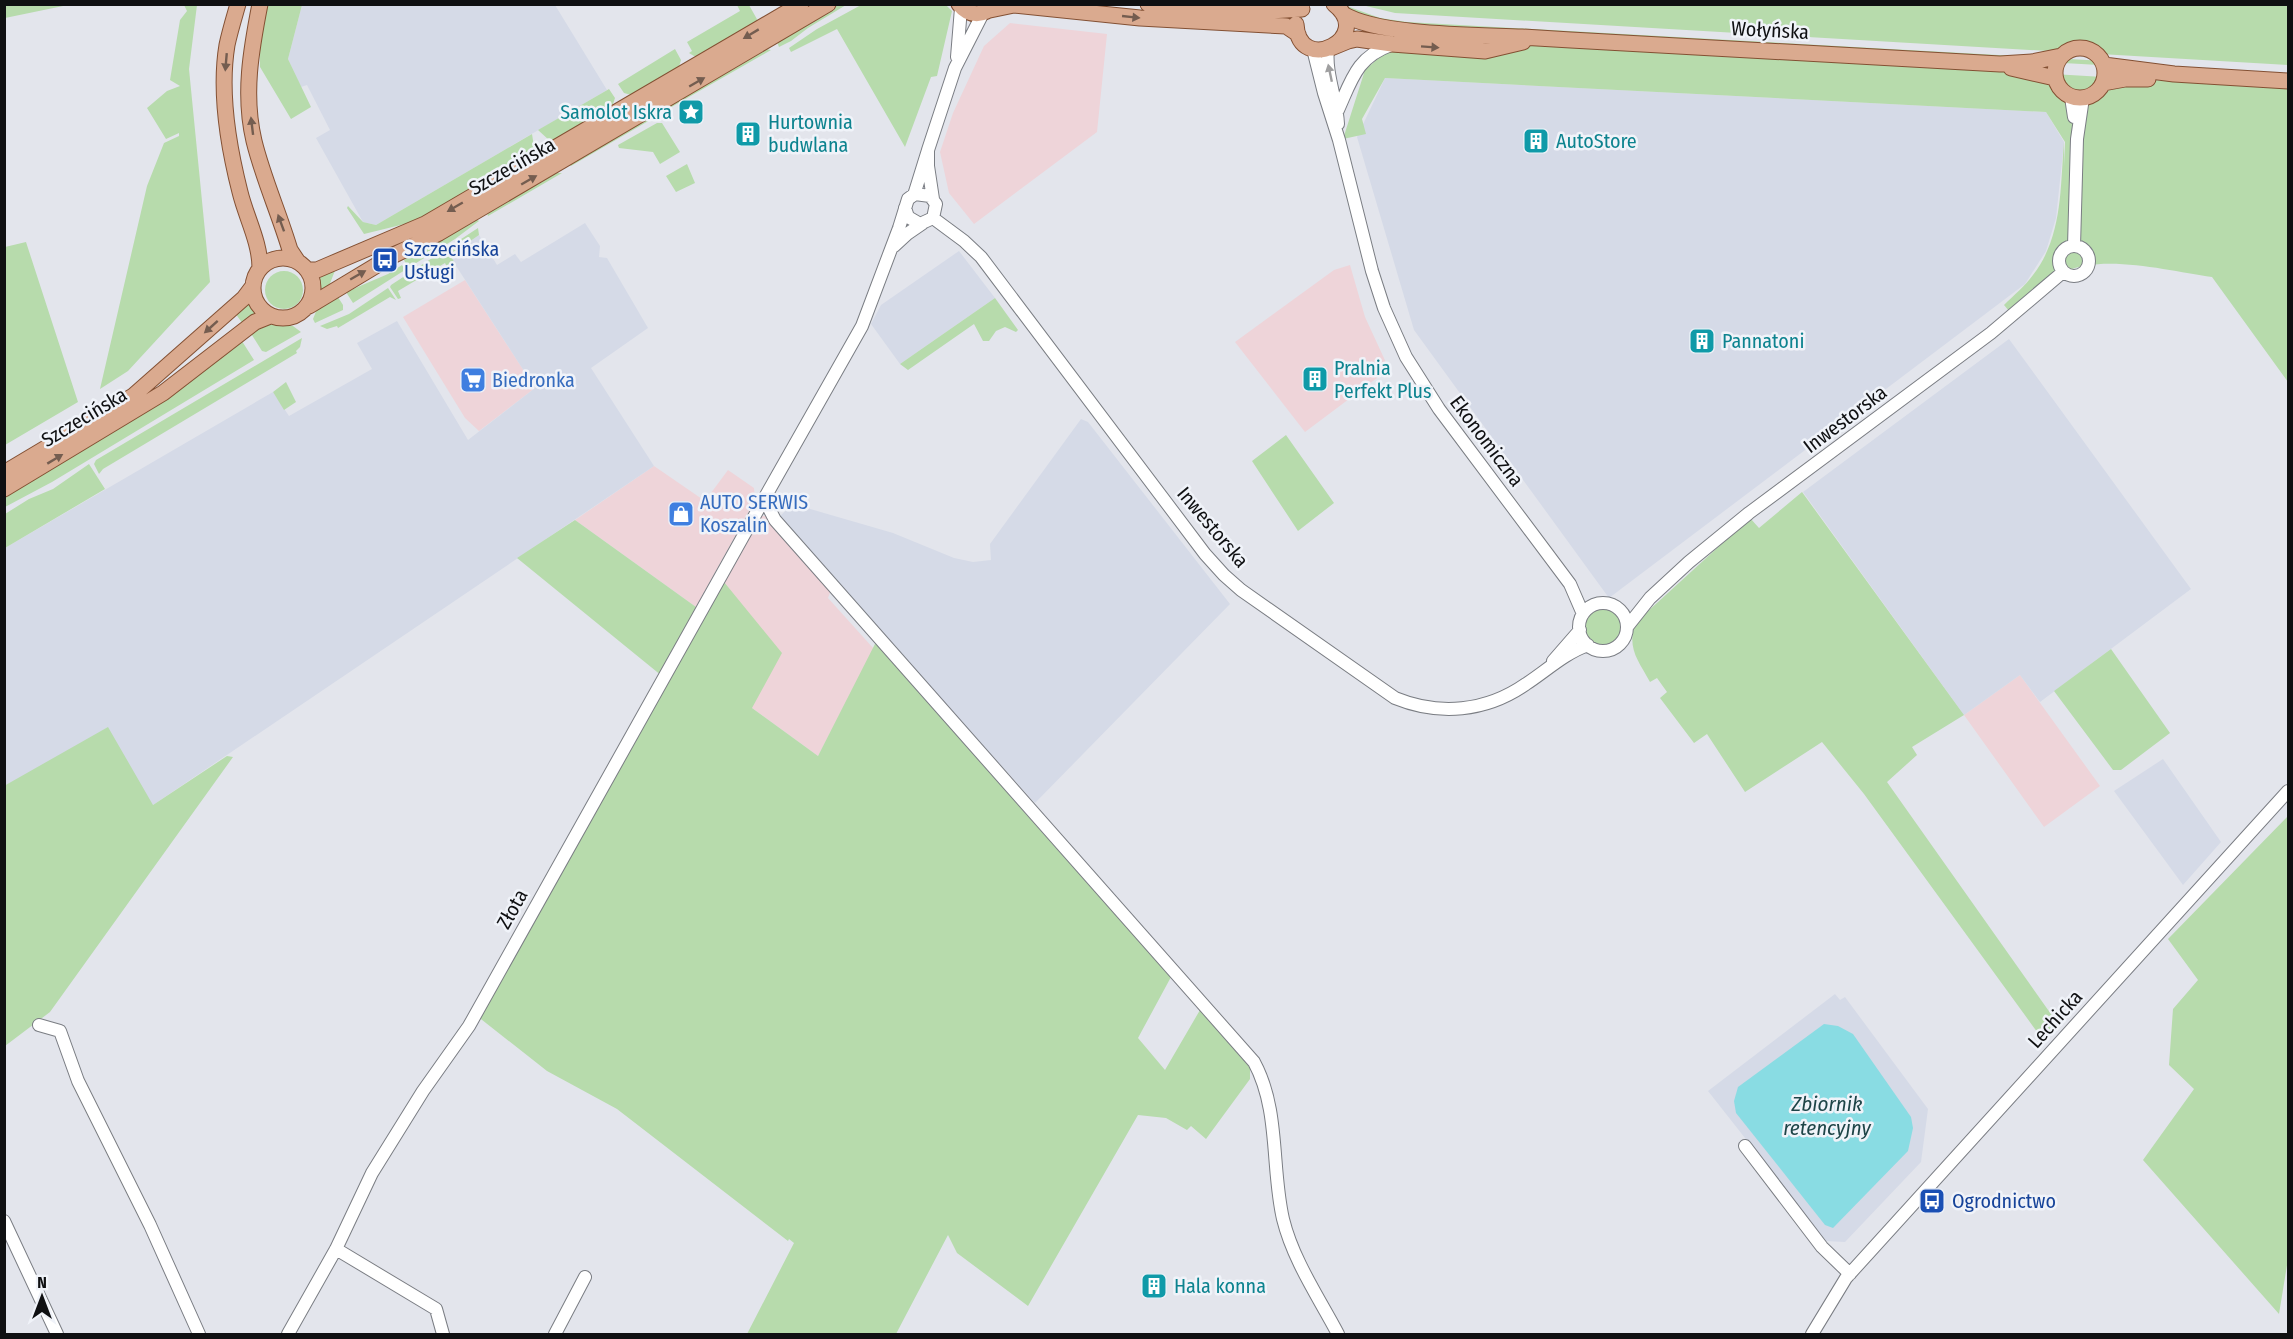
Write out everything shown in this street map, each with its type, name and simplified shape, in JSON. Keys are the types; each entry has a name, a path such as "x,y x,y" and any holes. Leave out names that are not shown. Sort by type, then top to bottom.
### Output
{"main road":[{"path":"238,4 227,45 224,83 226,116 240,192 260,255 260,268 253,286 253,293 259,307 270,316 279,319 293,318 309,306 314,288 303,266 290,250 254,140 248,88 251,49 260,4"},
{"name":"Szczecińska","path":"303,266 317,270 425,224 801,4"},
{"name":"Szczecińska","path":"309,306 392,256 439,233 828,4"},
{"path":"1148,4 1285,12 1304,6"},
{"path":"1232,10 1247,4"},
{"path":"960,6 972,14 1009,5 1140,18 1286,26 1298,34 1304,43 1324,48 1343,35 1345,23 1338,9"},
{"path":"1298,34 1296,22 1304,6"},
{"name":"Wołyńska","path":"1338,9 1351,19 1397,30 2000,64 2032,62 2061,56"},
{"name":"Wołyńska","path":"1324,48 1357,39 1485,51 1538,38"},
{"path":"2087,49 2097,55 2104,65 2103,83 2095,93 2077,97 2061,90 2055,78 2055,67 2061,56 2070,50 2087,49"},
{"name":"Wołyńska","path":"2000,64 2055,78"},
{"path":"2104,65 2174,74 2289,81"},
{"path":"2103,83 2125,79 2161,78 2174,74"},
{"path":"260,268 269,261 280,258 303,266"},
{"name":"Szczecińska","path":"4,473 133,396 244,298 253,286"},
{"name":"Szczecińska","path":"4,489 163,393 255,322 270,316"}],"street":[{"path":"955,68 960,6"},
{"path":"914,195 955,68 989,9"},
{"path":"1338,110 1352,76 1366,58 1392,44"},
{"name":"Ekonomiczna","path":"1324,48 1338,110 1339,140"},
{"name":"Ekonomiczna","path":"1324,48 1324,93 1339,140 1372,271 1384,308 1406,357 1439,409 1570,584 1583,614"},
{"path":"2074,246 2077,97"},
{"path":"891,249 907,234 928,221 936,209 928,166 928,150"},
{"path":"928,221 911,220 905,208 908,199 914,195 925,193 933,199"},
{"name":"Złota","path":"288,1335 336,1249 372,1173 423,1091 469,1026 862,326 905,208"},
{"name":"Inwestorska","path":"928,221 964,241 981,257 1205,554 1224,575 1241,590 1395,698 1414,706 1433,710 1462,708 1500,700 1546,668 1580,630"},
{"path":"2074,246 2081,247 2087,252 2089,265 2081,275 2072,276 2063,272 2059,264 2060,255 2066,248 2074,246"},
{"name":"Inwestorska","path":"1627,627 1650,597 1749,513 1991,333 2063,272"},
{"path":"764,500 775,520 1254,1062 1264,1085 1270,1111 1283,1219 1299,1260 1338,1335"},
{"name":"Ekonomiczna","path":"1570,584 1597,604"},
{"name":"Inwestorska","path":"1620,610 1650,597"},
{"path":"1597,604 1610,604 1620,610 1627,627 1624,639 1615,647 1603,651 1588,645 1581,636 1580,630 1583,614 1597,604"},
{"name":"Inwestorska","path":"1546,668 1588,645"},
{"name":"Lechicka","path":"1812,1335 1850,1274 2289,790"},
{"path":"39,1024 60,1031 78,1081 150,1225 199,1335"},
{"path":"1745,1146 1822,1247 1850,1274"},
{"path":"4,1221 57,1335"},
{"path":"336,1249 436,1309 443,1335"},
{"path":"555,1335 585,1277"}],"shaded area":[{"path":"302,5 555,5 607,90 376,225 363,222 316,138 330,130 307,85 301,87 288,59"},
{"path":"1010,23 1107,34 1097,132 974,224 949,193 940,152 953,113 984,46"},
{"path":"1385,78 2046,112 2064,142 2056,218 2046,251 2025,284 1609,598 1414,330 1357,137"},
{"path":"585,223 600,246 599,257 607,258 648,328 591,368 654,466 153,805 20,779 5,786 5,548 273,392 289,416 372,369 357,343 397,321 468,440 535,388 449,255 479,235 497,265 515,254 521,262"},
{"path":"959,251 995,298 900,364 871,324 881,305"},
{"path":"1350,265 1365,317 1389,369 1305,432 1235,342 1334,270"},
{"path":"465,280 535,388 479,431 465,418 403,317"},
{"path":"2009,339 2191,589 2040,702 2020,675 1964,715 1803,492"},
{"path":"1081,419 1088,422 1230,604 1035,803 828,573 780,516 793,504 893,533 954,558 973,562 991,560 990,544"},
{"path":"654,466 705,501 728,470 754,488 755,500 696,607 575,520"},
{"path":"761,516 767,516 831,590 828,598 874,649 818,756 752,708 724,582"},
{"path":"2020,675 2100,786 2044,827 1964,715"},
{"path":"2163,759 2221,842 2183,885 2114,791"},
{"name":"Zbiornik retencyjny","path":"1835,994 1840,1000 1845,997 1928,1109 1921,1162 1845,1242 1826,1241 1708,1091"}],"green space":[{"path":"5,4 68,4 68,5 5,18"},
{"path":"184,5 197,5 189,69 210,282 128,371 100,389 147,186 164,143 179,136 179,133 166,139 147,108 167,91 180,86 170,80 180,20 187,11"},
{"path":"259,5 302,5 288,59 311,107 291,119 260,67"},
{"path":"737,5 749,5 758,21 702,57 689,53 692,51 687,42 740,11"},
{"path":"833,5 846,5 779,47 777,42"},
{"path":"861,5 946,5 952,11 937,76 931,77 905,147 837,29 791,52 789,48 817,29"},
{"path":"1344,5 1380,18 1407,22 2105,61 2099,65 1406,26 1347,11"},
{"path":"1362,5 2288,5 2288,65 1395,13"},
{"path":"1533,43 2288,88 2288,382 2212,277 2138,265 2082,266 2052,279 2009,311 2004,305 2030,279 2043,260 2055,228 2065,142 2046,112 1385,78 1362,119 1366,134 1343,139 1365,70 1389,49"},
{"path":"761,48 771,50 668,109 668,106"},
{"path":"675,49 681,60 678,70 635,96 624,93 618,84"},
{"path":"609,89 615,98 611,110 556,142 550,141 538,130"},
{"path":"650,114 657,116 571,166 569,164"},
{"path":"657,123 662,123 680,152 660,164 653,152 619,148 618,145"},
{"path":"532,134 535,153 421,220 364,234 347,208 348,206 363,222 376,225"},
{"path":"687,164 695,183 676,192 666,176"},
{"path":"552,173 562,173 488,216 487,213"},
{"path":"473,217 479,221 408,268 404,260"},
{"path":"478,228 479,235 450,255 456,265 448,269 445,263 398,291 401,298 398,299 391,285"},
{"path":"26,242 78,402 5,445 5,247"},
{"path":"402,265 405,270 353,303 346,292 388,274"},
{"path":"336,268 329,286 318,293 316,277"},
{"path":"284,271 297,277 303,290 297,303 284,309 271,303 265,290 271,277"},
{"path":"388,288 396,300 390,297 338,328 337,326 327,329 320,326 349,314"},
{"path":"336,294 343,305 343,310 315,323 313,319 317,309"},
{"path":"995,298 1018,330 1016,332 1005,327 996,331 989,341 983,341 974,324 908,370 900,364"},
{"path":"252,299 257,313 243,324 235,313"},
{"path":"266,324 293,326 301,332 266,352 262,351 250,332"},
{"path":"240,338 254,360 52,482 5,507 4,495"},
{"path":"302,338 297,353 103,469 99,474 94,464 96,460"},
{"path":"286,382 296,402 284,410 273,392"},
{"path":"1286,435 1334,503 1298,531 1252,461"},
{"path":"89,464 105,489 5,548 5,514 29,499 53,489"},
{"path":"1802,492 1964,715 1912,747 1917,755 1887,782 2058,1024 2043,1040 1864,794 1822,742 1745,792 1707,734 1694,743 1660,698 1667,692 1657,678 1650,682 1638,661 1632,640 1635,623 1750,518 1759,528"},
{"path":"575,520 696,607 706,611 724,582 782,653 752,708 818,756 877,640 1025,813 1171,977 1138,1038 1165,1070 1200,1010 1250,1067 1250,1079 1206,1139 1191,1126 1187,1130 1166,1118 1138,1115 1028,1306 957,1253 948,1235 896,1334 747,1334 794,1243 789,1239 788,1241 617,1109 547,1071 472,1012 662,676 517,558"},
{"path":"1603,607 1616,613 1622,626 1616,639 1603,645 1590,639 1584,626 1590,613"},
{"path":"2111,649 2170,733 2121,770 2113,770 2054,691"},
{"path":"108,727 153,805 227,756 233,757 50,1012 5,1046 4,786"},
{"path":"2288,816 2288,1259 2279,1314 2143,1160 2194,1089 2169,1065 2173,1009 2198,980 2168,939"}],"water":[{"name":"Zbiornik retencyjny","path":"1824,1024 1838,1026 1853,1034 1911,1117 1913,1128 1908,1151 1833,1228 1825,1225 1736,1113 1734,1101 1738,1087"}],"place":[{"name":"Samolot Iskra","path":"691,112"},
{"name":"Hurtownia budwlana","path":"748,134"},
{"name":"AutoStore","path":"1536,141"},
{"name":"Szczecińska Usługi","path":"385,260"},
{"name":"Pannatoni","path":"1702,341"},
{"name":"Pralnia Perfekt Plus","path":"1315,379"},
{"name":"Biedronka","path":"473,380"},
{"name":"AUTO SERWIS Koszalin","path":"681,514"},
{"name":"Ogrodnictwo","path":"1932,1201"},
{"name":"Hala konna","path":"1154,1286"}]}
